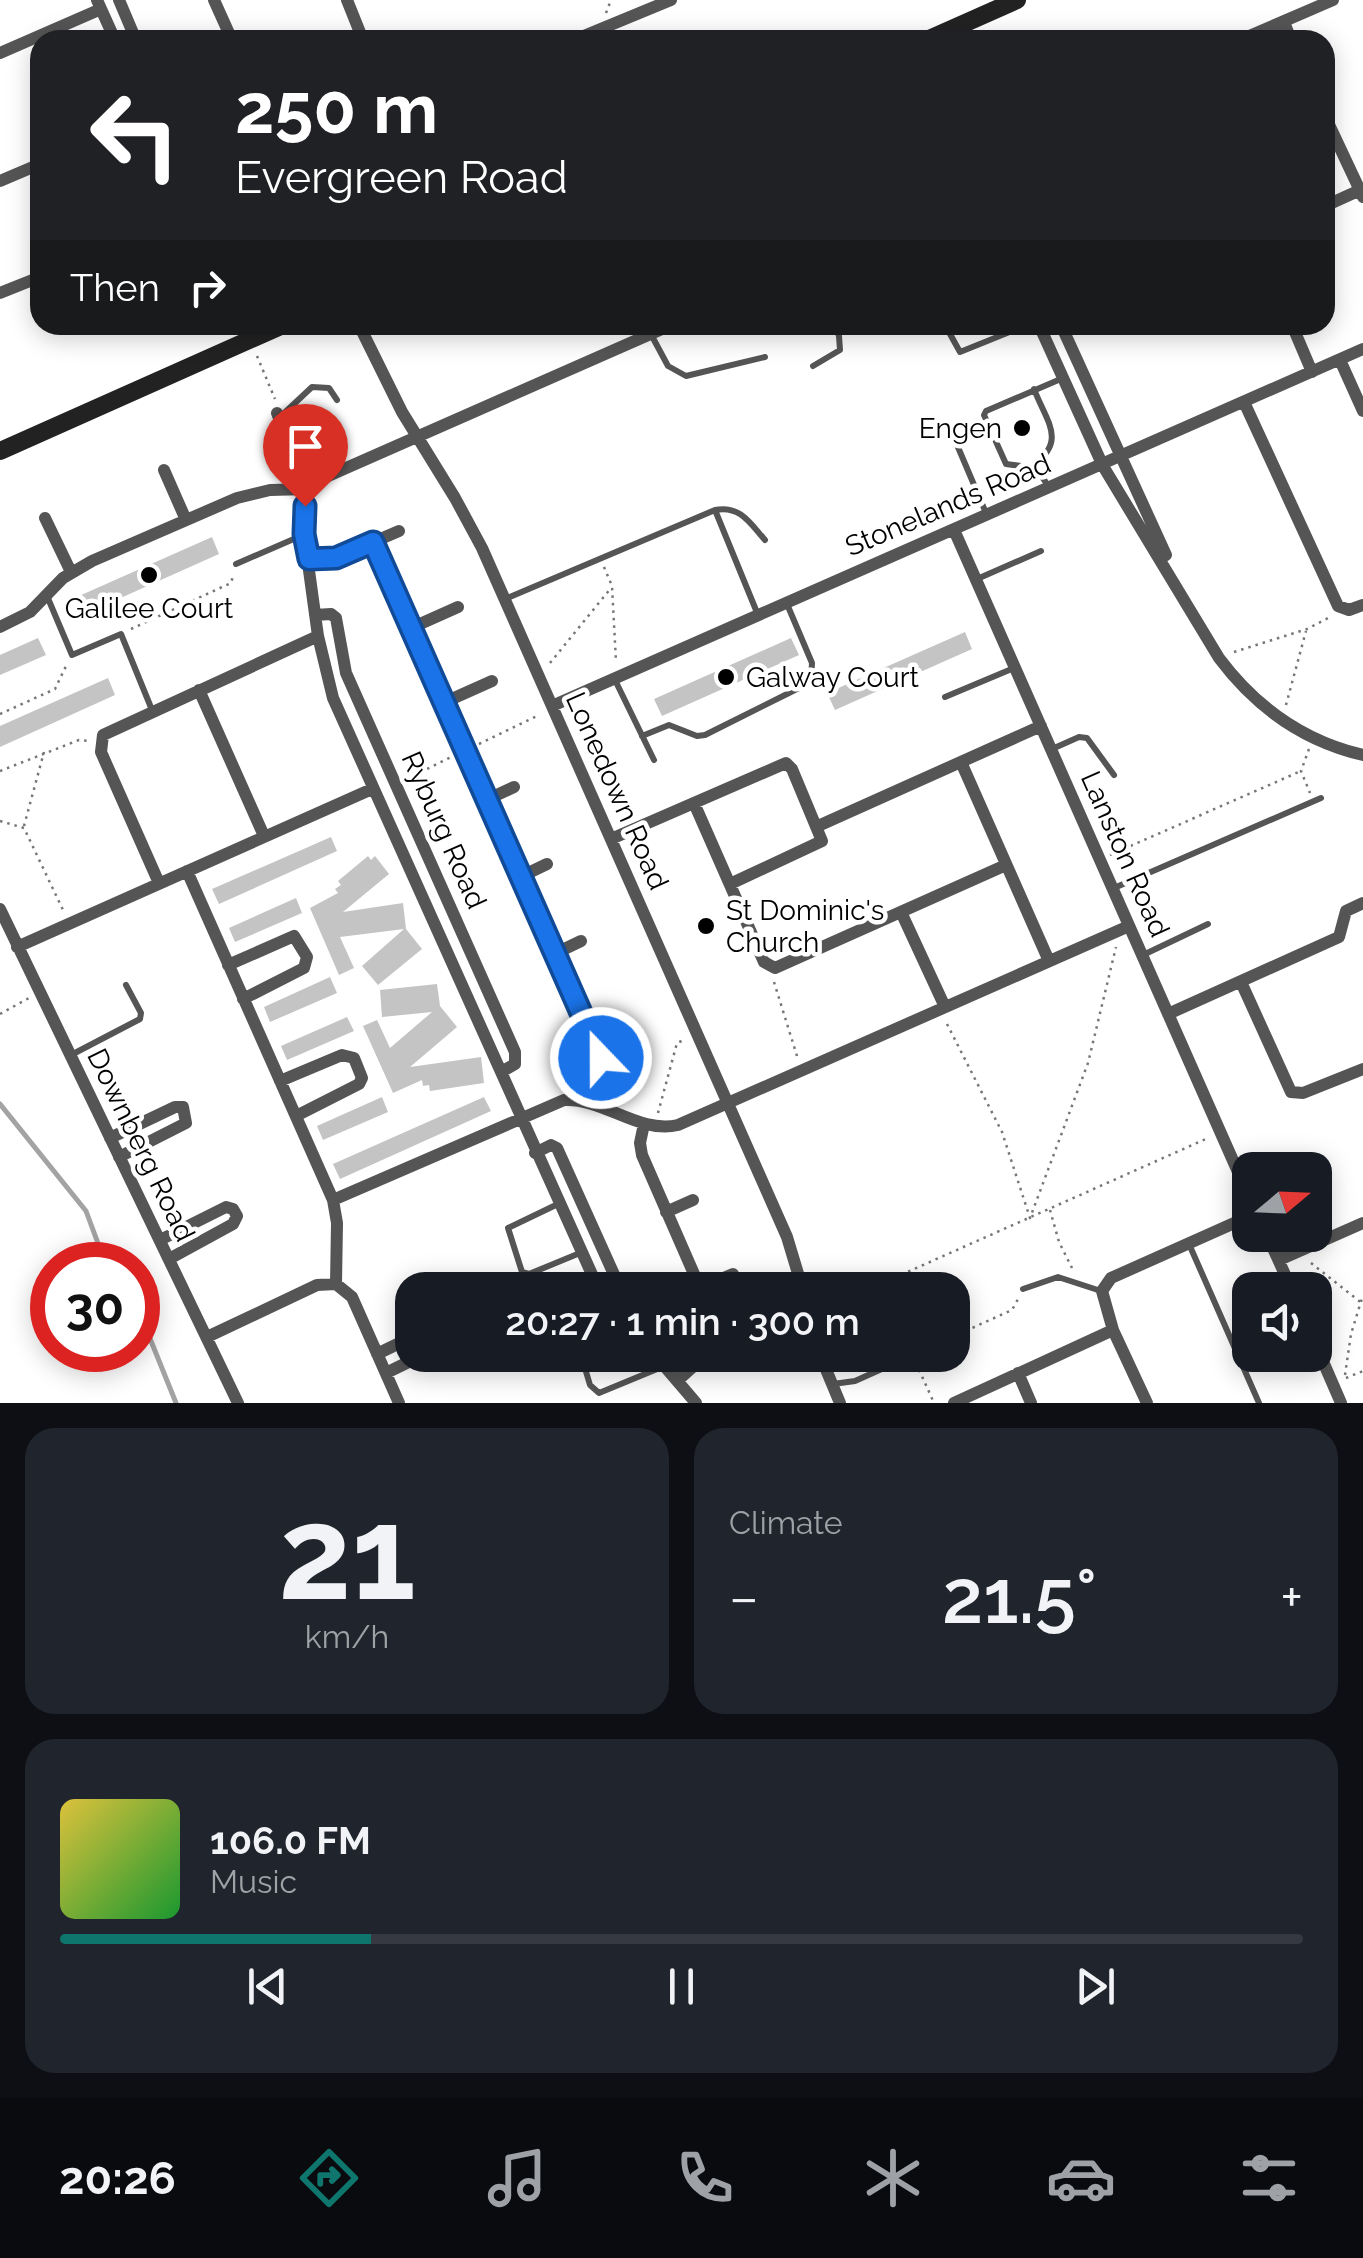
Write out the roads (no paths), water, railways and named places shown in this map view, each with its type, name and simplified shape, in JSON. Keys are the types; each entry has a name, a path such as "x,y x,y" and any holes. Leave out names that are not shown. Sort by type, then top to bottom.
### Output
{"street":[{"path":"119,0 132,30"},
{"path":"214,0 228,30"},
{"path":"347,0 359,30"},
{"path":"598,30 671,0"},
{"path":"952,30 1017,0"},
{"path":"1264,30 1333,0"},
{"path":"47,30 99,5 110,30"},
{"path":"1284,22 1288,30"},
{"path":"0,53 30,38"},
{"path":"1335,138 1361,194 1335,203"},
{"path":"0,182 30,168"},
{"path":"0,294 30,281"},
{"path":"0,451 261,335"},
{"name":"Lonedown Road","path":"364,335 417,437 455,498 504,599 787,1237 798,1272"},
{"path":"0,627 30,612 71,572 250,494 308,489 328,476 635,335"},
{"path":"1044,335 1103,466 1219,658 1251,696 1291,726 1312,738 1363,755"},
{"path":"1066,335 1192,611"},
{"path":"1296,335 1312,372"},
{"name":"Stonelands Road","path":"552,706 1363,349"},
{"path":"1340,360 1363,411"},
{"path":"1244,402 1333,598 1342,608 1363,605"},
{"path":"278,412 308,489"},
{"path":"164,470 186,520"},
{"name":"Ryburg Road","path":"308,489 304,534 318,636 332,698 590,1272"},
{"path":"45,518 71,572"},
{"name":"Lanston Road","path":"954,530 1232,1159"},
{"path":"309,559 336,558 400,531"},
{"path":"373,542 600,1054 601,1065 586,1102"},
{"path":"411,628 458,607"},
{"name":"Ryburg Road","path":"315,615 331,614 336,618 346,673 515,1052 515,1064 501,1072"},
{"path":"159,884 106,766 100,743 109,730 318,636"},
{"path":"445,702 492,681"},
{"path":"199,690 264,836"},
{"path":"818,826 1040,726"},
{"path":"611,840 783,762 792,769 822,839 819,844 730,884"},
{"path":"961,762 1050,961"},
{"path":"488,799 514,787"},
{"path":"17,946 372,788"},
{"path":"694,803 764,962 770,967 783,966 1006,865"},
{"path":"522,876 548,864"},
{"path":"188,871 333,1200 337,1222 336,1284"},
{"path":"1168,1014 1339,937 1346,911 1363,902"},
{"name":"Downberg Road","path":"0,909 238,1403"},
{"path":"901,912 942,1008"},
{"path":"333,1200 564,1100 586,1102 665,1128 1129,926"},
{"path":"228,965 294,936 308,958 304,968 243,998"},
{"path":"556,953 581,941"},
{"path":"1241,982 1290,1092 1303,1093 1363,1069"},
{"path":"590,1029 617,1016"},
{"path":"280,1082 342,1055 354,1058 360,1082 296,1116"},
{"path":"110,1138 175,1107 183,1107 186,1123 119,1157"},
{"path":"644,1124 641,1151 693,1272"},
{"path":"535,1153 551,1145 557,1148 612,1272"},
{"path":"666,1212 694,1200"},
{"path":"160,1240 226,1207 237,1216 233,1224 168,1259"},
{"path":"1279,1260 1363,1223"},
{"path":"1147,1403 1113,1330 1102,1291 1111,1278 1232,1224"},
{"path":"1275,1252 1284,1272"},
{"path":"207,1337 316,1285 336,1284 352,1297 399,1403"},
{"path":"954,1403 1113,1330"},
{"path":"377,1354 395,1345"},
{"path":"386,1373 395,1369"},
{"path":"669,1372 696,1403"},
{"path":"676,1381 686,1372"},
{"path":"827,1372 840,1403"},
{"path":"1328,1372 1341,1403"},
{"path":"1018,1373 1031,1403"}],"lane":[{"path":"651,335 668,366 686,376 765,357"},
{"path":"813,366 840,350 839,335"},
{"path":"949,335 956,351 962,352 1003,335"},
{"path":"1034,390 1053,441 1046,456 1033,466 1006,464 984,418 986,412 1034,390 1064,378"},
{"path":"278,412 312,388 329,388 337,400"},
{"path":"949,426 987,515"},
{"path":"1033,466 1050,488"},
{"path":"504,599 715,510 727,508 740,513 765,540"},
{"path":"715,510 758,615"},
{"path":"236,564 304,534"},
{"path":"976,580 1041,551"},
{"path":"46,594 72,655 120,634 152,710"},
{"path":"642,736 669,725 705,736 805,685 811,679 812,663 787,603"},
{"path":"945,696 1015,668"},
{"path":"614,678 654,760"},
{"path":"1051,749 1079,737 1087,738 1114,775"},
{"path":"1112,888 1317,799"},
{"path":"1142,956 1208,924"},
{"path":"70,1056 140,1019 126,985"},
{"path":"558,1204 508,1228 522,1272 530,1274 580,1254"},
{"path":"1188,1243 1259,1403"},
{"path":"1023,1289 1051,1277 1102,1291"},
{"path":"586,1372 590,1386 599,1393 636,1372"},
{"path":"832,1384 855,1381 875,1372"}],"waterway":[{"path":"0,1104 86,1211 97,1242"},
{"path":"160,1363 176,1403"}],"place":[{"name":"Engen","path":"1022,428"},
{"name":"Galilee Court","path":"149,575"},
{"name":"Galway Court","path":"726,677"},
{"name":"St Dominic's Church","path":"706,926"}]}
